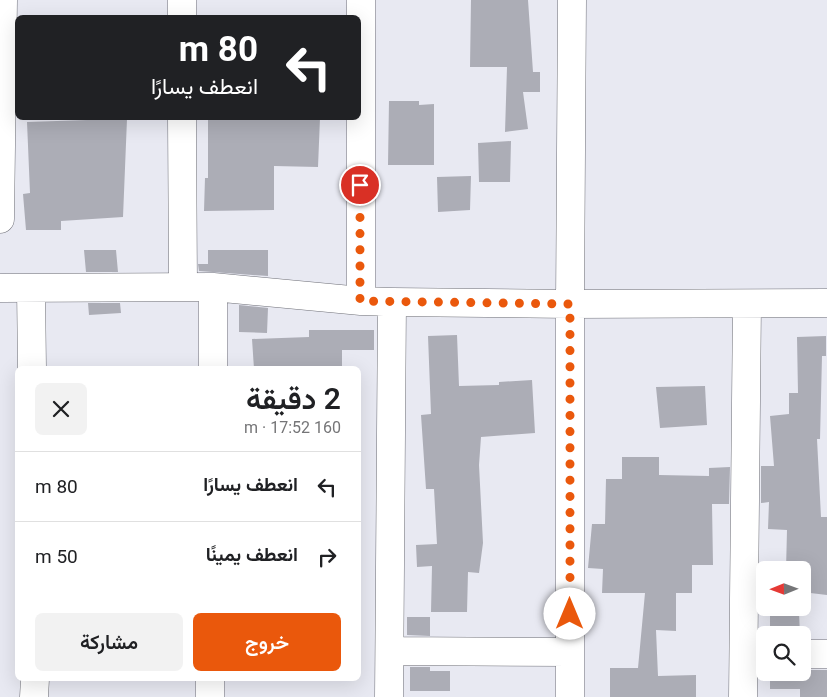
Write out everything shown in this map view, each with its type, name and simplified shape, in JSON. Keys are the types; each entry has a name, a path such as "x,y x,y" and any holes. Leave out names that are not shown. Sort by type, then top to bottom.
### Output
{"street":[{"path":"0,219 3,0"},
{"path":"182,0 182,15"},
{"path":"361,0 361,15"},
{"path":"570,697 572,0"},
{"path":"182,120 183,287"},
{"path":"360,301 361,120"},
{"path":"213,287 213,366"},
{"path":"0,288 213,287 360,301 392,302 570,304 827,303"},
{"path":"31,289 32,366"},
{"path":"389,697 392,302"},
{"path":"743,697 754,654 747,304"},
{"path":"390,651 570,652"},
{"path":"811,654 827,654"},
{"path":"34,697 35,681"},
{"path":"210,681 210,697"}],"building":[{"path":"471,0 528,0 533,72 540,72 540,92 523,92 528,129 505,132 507,67 470,67"},
{"path":"389,101 419,101 419,105 434,104 434,165 388,165"},
{"path":"127,120 123,217 61,221 61,230 26,230 23,194 30,193 27,122"},
{"path":"208,120 320,120 318,167 274,166 274,210 204,211 205,178 208,178"},
{"path":"511,141 510,182 479,182 478,143"},
{"path":"471,176 470,210 438,212 437,177"},
{"path":"84,250 116,250 118,272 86,272"},
{"path":"208,250 268,250 268,276 199,271 198,264 208,264"},
{"path":"88,303 120,303 121,313 89,315"},
{"path":"239,305 268,308 267,333 239,332"},
{"path":"309,330 374,330 374,350 342,350 342,366 254,366 252,339 309,337"},
{"path":"457,335 459,386 499,385 499,382 532,380 535,433 481,437 479,465 483,543 479,573 468,572 467,612 431,612 432,566 417,567 416,545 437,544 434,489 426,489 421,415 431,414 428,336"},
{"path":"826,336 826,356 822,356 820,439 817,439 821,517 827,517 827,595 811,593 811,561 786,561 787,530 768,529 769,502 761,503 761,466 774,466 770,416 789,414 789,393 798,393 797,337"},
{"path":"705,386 707,425 660,428 656,387"},
{"path":"622,457 659,457 659,475 709,476 709,468 730,467 729,504 712,504 713,565 692,565 692,593 676,593 676,631 656,630 658,676 696,675 696,697 610,697 610,668 638,668 645,593 602,593 603,569 588,568 592,524 605,524 606,479 622,479"},
{"path":"770,616 799,616 800,626 770,626"},
{"path":"407,617 430,617 430,636 407,635"},
{"path":"410,667 430,667 430,671 450,671 450,691 410,691"},
{"path":"811,670 827,670 827,697 800,697 800,689 770,689 770,681 811,681"}],"route":[{"path":"360,185 360,301 570,304 570,614"}]}
